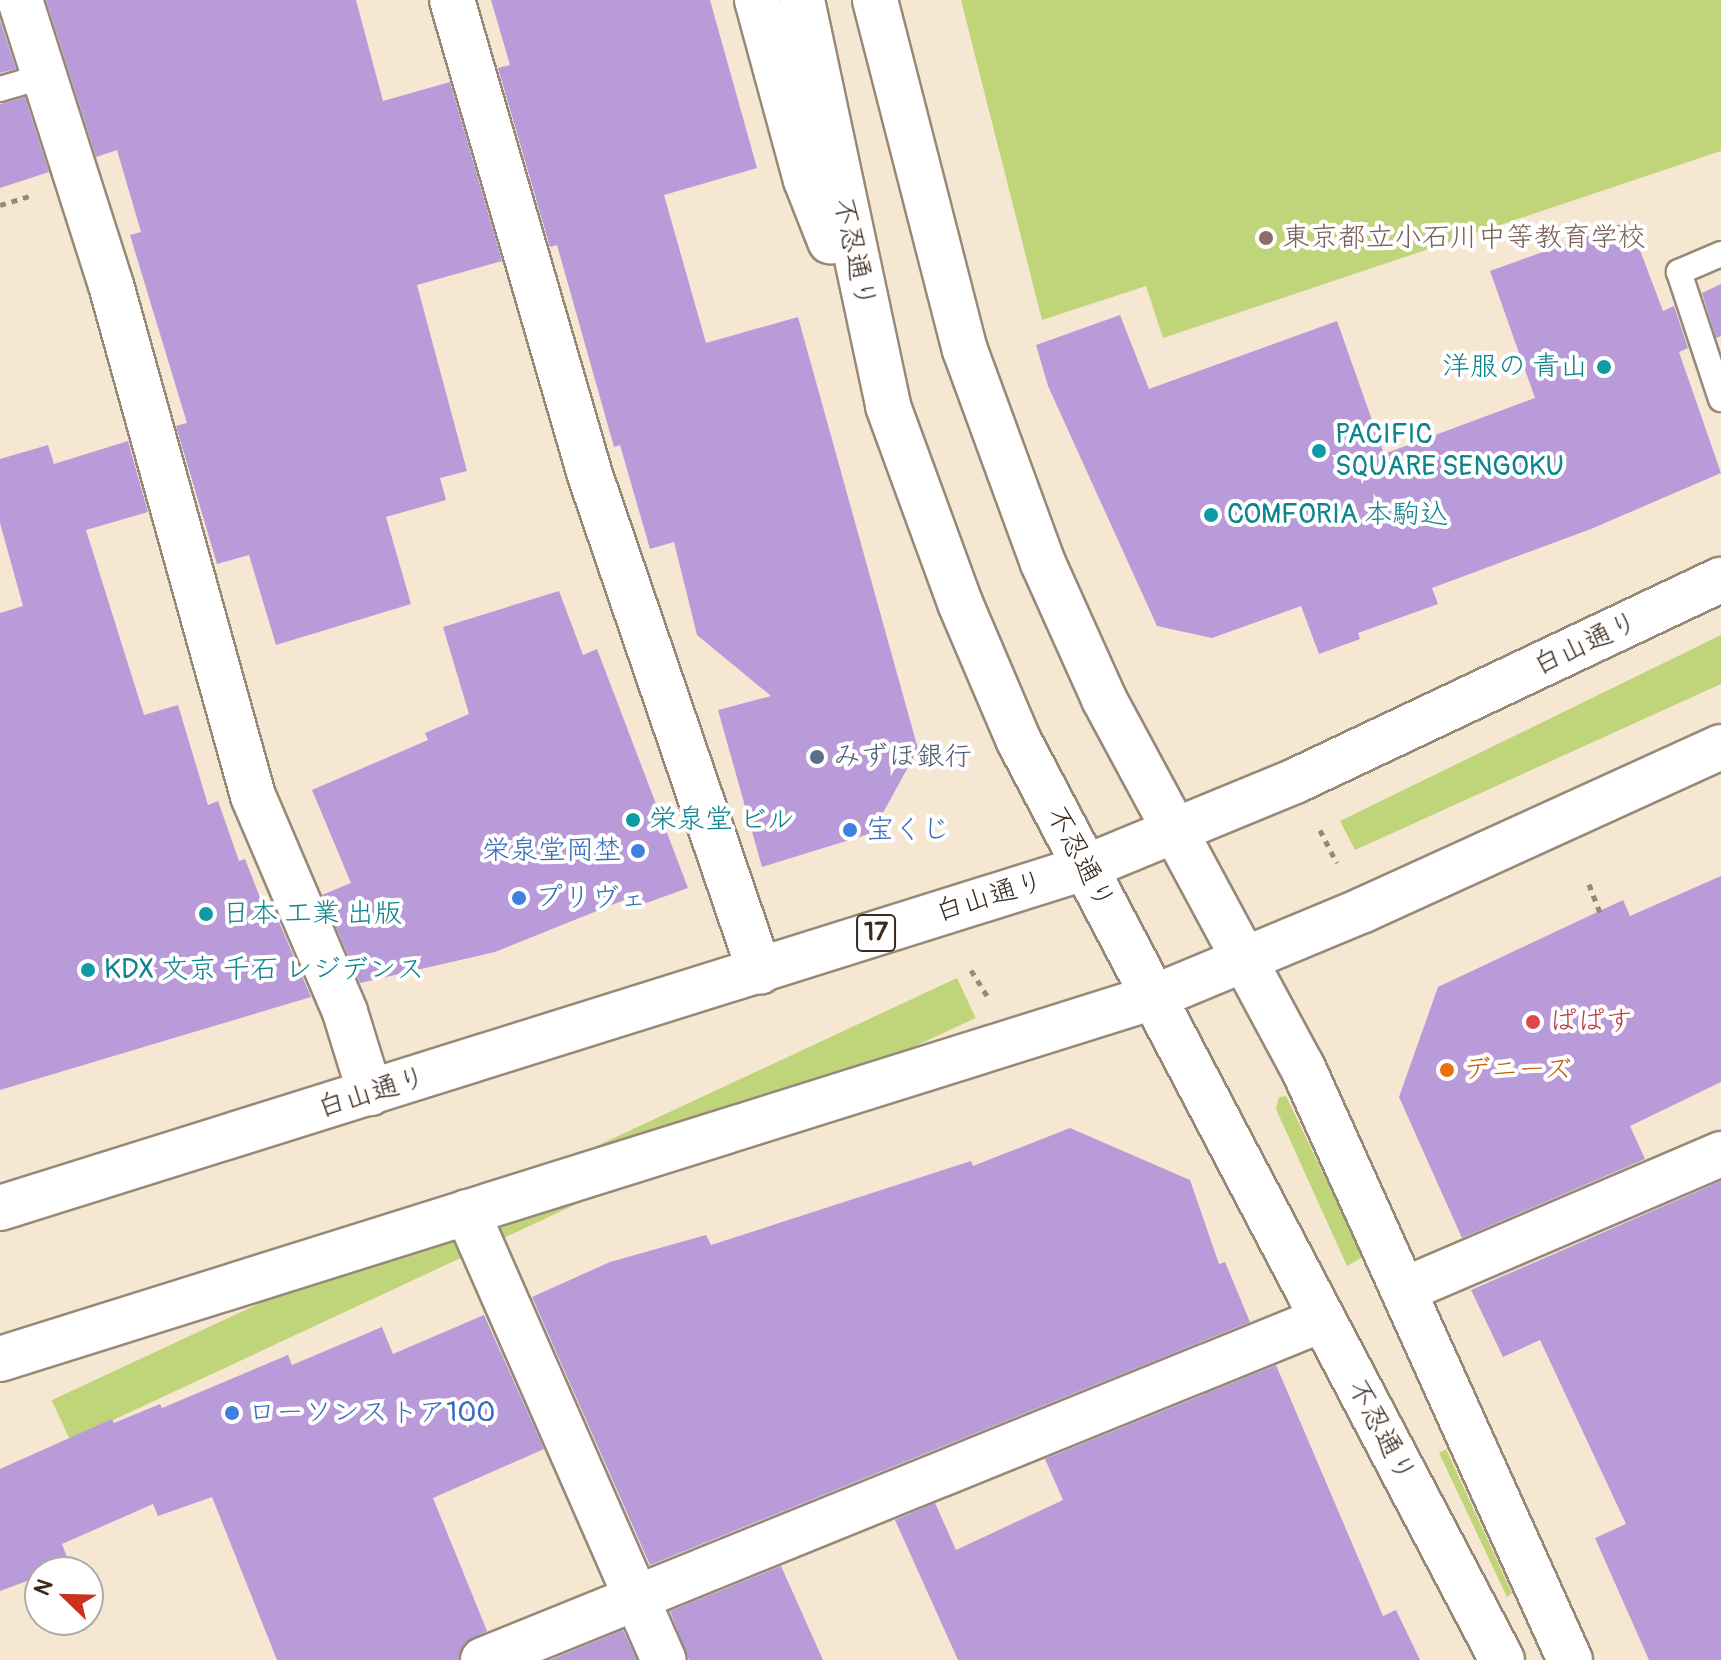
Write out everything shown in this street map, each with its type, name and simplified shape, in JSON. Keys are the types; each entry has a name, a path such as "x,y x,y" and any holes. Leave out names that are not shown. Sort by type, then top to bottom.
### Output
{"main road":[{"path":"20,0 41,77 111,285 253,796 345,1012 370,1093"},
{"path":"452,0 589,472 760,972"},
{"path":"757,0 806,180 841,272 865,311"},
{"name":"不忍通り","path":"802,0 865,311 888,406 960,603 1019,741 1084,868 1502,1660"},
{"path":"875,0 965,350 1012,481 1085,658 1302,1066 1406,1289 1570,1660"},
{"name":"白山通り","path":"0,1208 1084,868 1176,834 1721,580"},
{"path":"0,1359 467,1212 1019,1044 1154,997 1244,960 1721,747"},
{"path":"1406,1289 1721,1154"},
{"path":"467,1212 634,1598 664,1660"},
{"path":"483,1660 1274,1343 1321,1320"}],"lane":[{"path":"0,89 41,77"},
{"path":"1721,254 1679,272 1721,399"}],"path":[{"path":"1320,830 1337,863"},
{"path":"1589,884 1600,912"},
{"path":"971,970 991,1001"}],"green space":[{"name":"東京都立小石川中等教育学校","path":"961,0 1721,0 1721,151 1163,338 1146,286 1042,320"},
{"path":"1721,635 1721,684 1355,850 1340,821"},
{"path":"957,978 976,1018 70,1440 52,1400"},
{"path":"1286,1096 1363,1257 1347,1266 1276,1109 1279,1097"},
{"path":"1446,1449 1512,1593 1507,1597 1439,1453"}],"building":[{"path":"46,0 356,0 383,101 450,82 502,261 417,285 467,471 440,478 446,500 386,517 411,604 276,645 249,555 217,564 176,426 187,423 130,235 141,232 117,150 96,157"},
{"path":"491,0 710,0 757,168 664,195 706,343 798,317 918,749 872,833 762,867 718,710 771,696 697,635 674,542 650,549 620,445 614,447 557,245 550,247 498,68 510,65"},
{"path":"0,20 16,69 0,73"},
{"path":"25,97 49,172 0,188 0,104"},
{"path":"1629,221 1663,311 1674,306 1688,348 1679,352 1721,473 1591,529 1432,588 1438,604 1358,633 1360,639 1319,654 1301,606 1212,638 1157,626 1048,386 1036,345 1120,315 1149,389 1337,321 1384,454 1535,398 1490,271"},
{"path":"1721,284 1721,336 1716,338 1702,293"},
{"path":"128,441 148,512 86,530 144,715 178,705 208,805 218,801 239,861 245,859 268,918 276,915 311,997 0,1090 0,613 23,606 0,523 0,459 48,445 54,464"},
{"path":"559,591 583,655 597,649 688,888 638,906 634,896 495,952 360,983 322,895 351,883 312,790 428,740 425,733 469,714 443,627"},
{"path":"1721,876 1721,1082 1630,1126 1645,1159 1462,1238 1399,1097 1438,987 1623,900 1630,916"},
{"path":"1070,1128 1190,1180 1219,1264 1225,1262 1250,1322 650,1565 532,1297 610,1262 706,1235 711,1245 971,1161 973,1166"},
{"path":"1721,1181 1721,1660 1649,1660 1595,1538 1626,1524 1540,1340 1503,1357 1471,1290"},
{"path":"484,1315 544,1449 433,1498 487,1631 464,1644 459,1660 277,1660 212,1497 158,1516 153,1504 62,1544 67,1556 24,1556 24,1582 0,1591 0,1469 112,1419 114,1423 160,1404 162,1408 288,1355 292,1365 382,1327 393,1354"},
{"path":"1276,1365 1383,1616 1396,1610 1420,1660 958,1660 895,1520 935,1503 956,1550 1063,1500 1045,1459"},
{"path":"781,1566 823,1660 689,1660 670,1611"},
{"path":"623,1630 637,1660 550,1660"}],"place":[{"name":"東京都立小石川中等教育学校","path":"1266,238"},
{"name":"洋服の 青山","path":"1604,367"},
{"name":"PACIFIC SQUARE SENGOKU","path":"1319,451"},
{"name":"COMFORIA 本駒込","path":"1211,515"},
{"name":"みずほ銀行","path":"817,757"},
{"name":"栄泉堂 ビル","path":"633,820"},
{"name":"宝くじ","path":"850,830"},
{"name":"栄泉堂岡埜","path":"638,851"},
{"name":"プリヴェ","path":"519,898"},
{"name":"日本 工業 出版","path":"206,914"},
{"name":"KDX 文京 千石 レジデンス","path":"88,970"},
{"name":"ぱぱす","path":"1533,1022"},
{"name":"デニーズ","path":"1447,1070"},
{"name":"ローソンストア100","path":"232,1413"}]}
